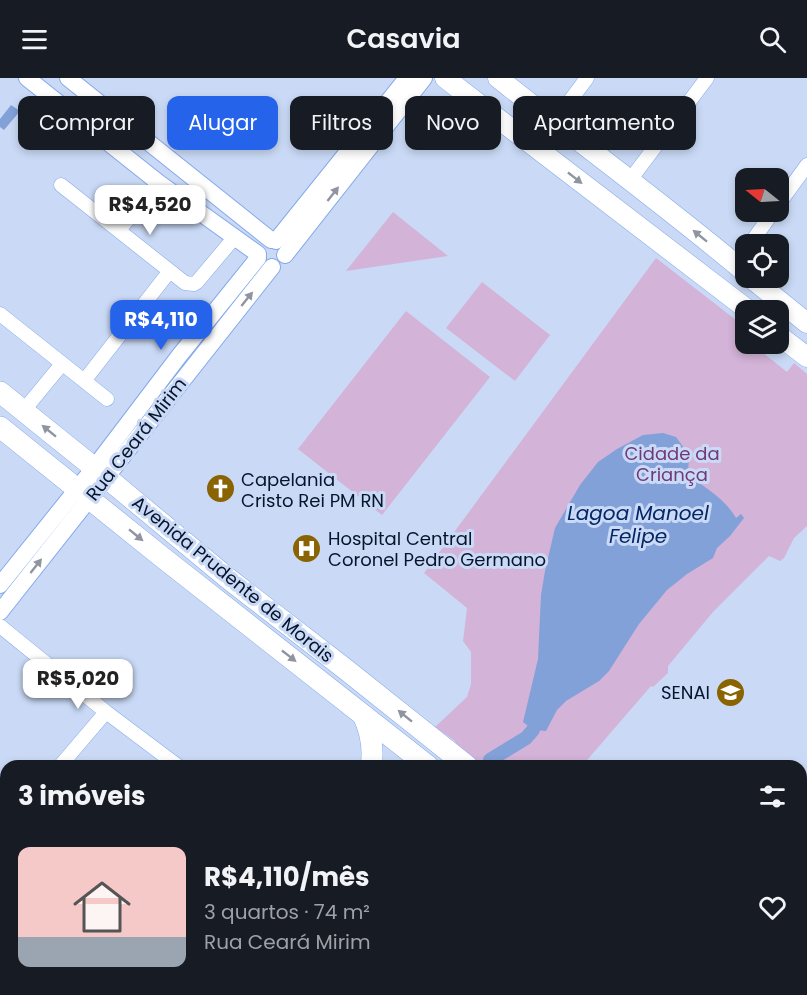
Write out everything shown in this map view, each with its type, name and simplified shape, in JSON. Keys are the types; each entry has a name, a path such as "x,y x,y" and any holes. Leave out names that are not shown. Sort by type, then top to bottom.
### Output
{"main road":[{"path":"445,78 735,301"},
{"path":"498,78 520,96"},
{"path":"590,150 735,260"},
{"path":"768,288 807,323"},
{"path":"789,343 807,357"},
{"name":"Avenida Prudente de Morais","path":"0,392 230,580 459,760"},
{"name":"Avenida Prudente de Morais","path":"0,427 420,760"},
{"path":"162,557 212,582 221,584 230,580"},
{"path":"363,715 372,738 372,760"},
{"path":"438,743 453,760"}],"street":[{"path":"27,78 159,183 263,260 281,263 424,78"},
{"path":"68,78 283,246 285,255"},
{"path":"273,240 407,78"},
{"path":"576,96 587,78"},
{"path":"630,180 707,78"},
{"path":"789,190 807,165"},
{"path":"119,230 159,183"},
{"path":"61,185 185,283 194,284 234,238"},
{"path":"263,260 260,246 267,240 273,240"},
{"name":"Rua Ceará Mirim","path":"0,612 84,494 181,381 263,260"},
{"path":"84,381 169,272"},
{"path":"0,314 107,399"},
{"path":"24,410 62,364"},
{"name":"Rua Ceará Mirim","path":"0,585 84,494"},
{"path":"0,626 106,712 170,760"},
{"path":"65,760 106,712"}],"green space":[{"path":"393,212 448,256 346,271"},
{"name":"Cidade da Criança","path":"656,258 735,319 735,354 764,354 787,372 794,363 807,374 807,526 794,538 784,558 780,561 769,556 713,612 668,666 668,673 653,687 651,686 587,760 473,760 456,745 455,741 435,727 467,697 471,684 471,652 463,641 467,608 424,573"},
{"path":"482,282 550,335 515,381 446,328"},
{"path":"406,311 490,377 382,515 298,449"}],"water":[{"path":"11,105 18,110 18,113 4,130 0,127 0,119"},
{"name":"Lagoa Manoel Felipe","path":"663,433 676,437 689,455 688,475 721,499 736,518 741,514 744,518 717,548 713,558 667,590 639,624 609,671 599,681 566,701 557,710 546,731 533,730 523,722 538,659 541,595 555,528 580,485 598,462 643,435"}],"waterway":[{"path":"490,760 526,738 533,730"}],"place":[{"name":"Capelania Cristo Rei PM RN","path":"220,489"},
{"name":"Hospital Central Coronel Pedro Germano","path":"307,548"},
{"name":"SENAI","path":"731,692"}]}
